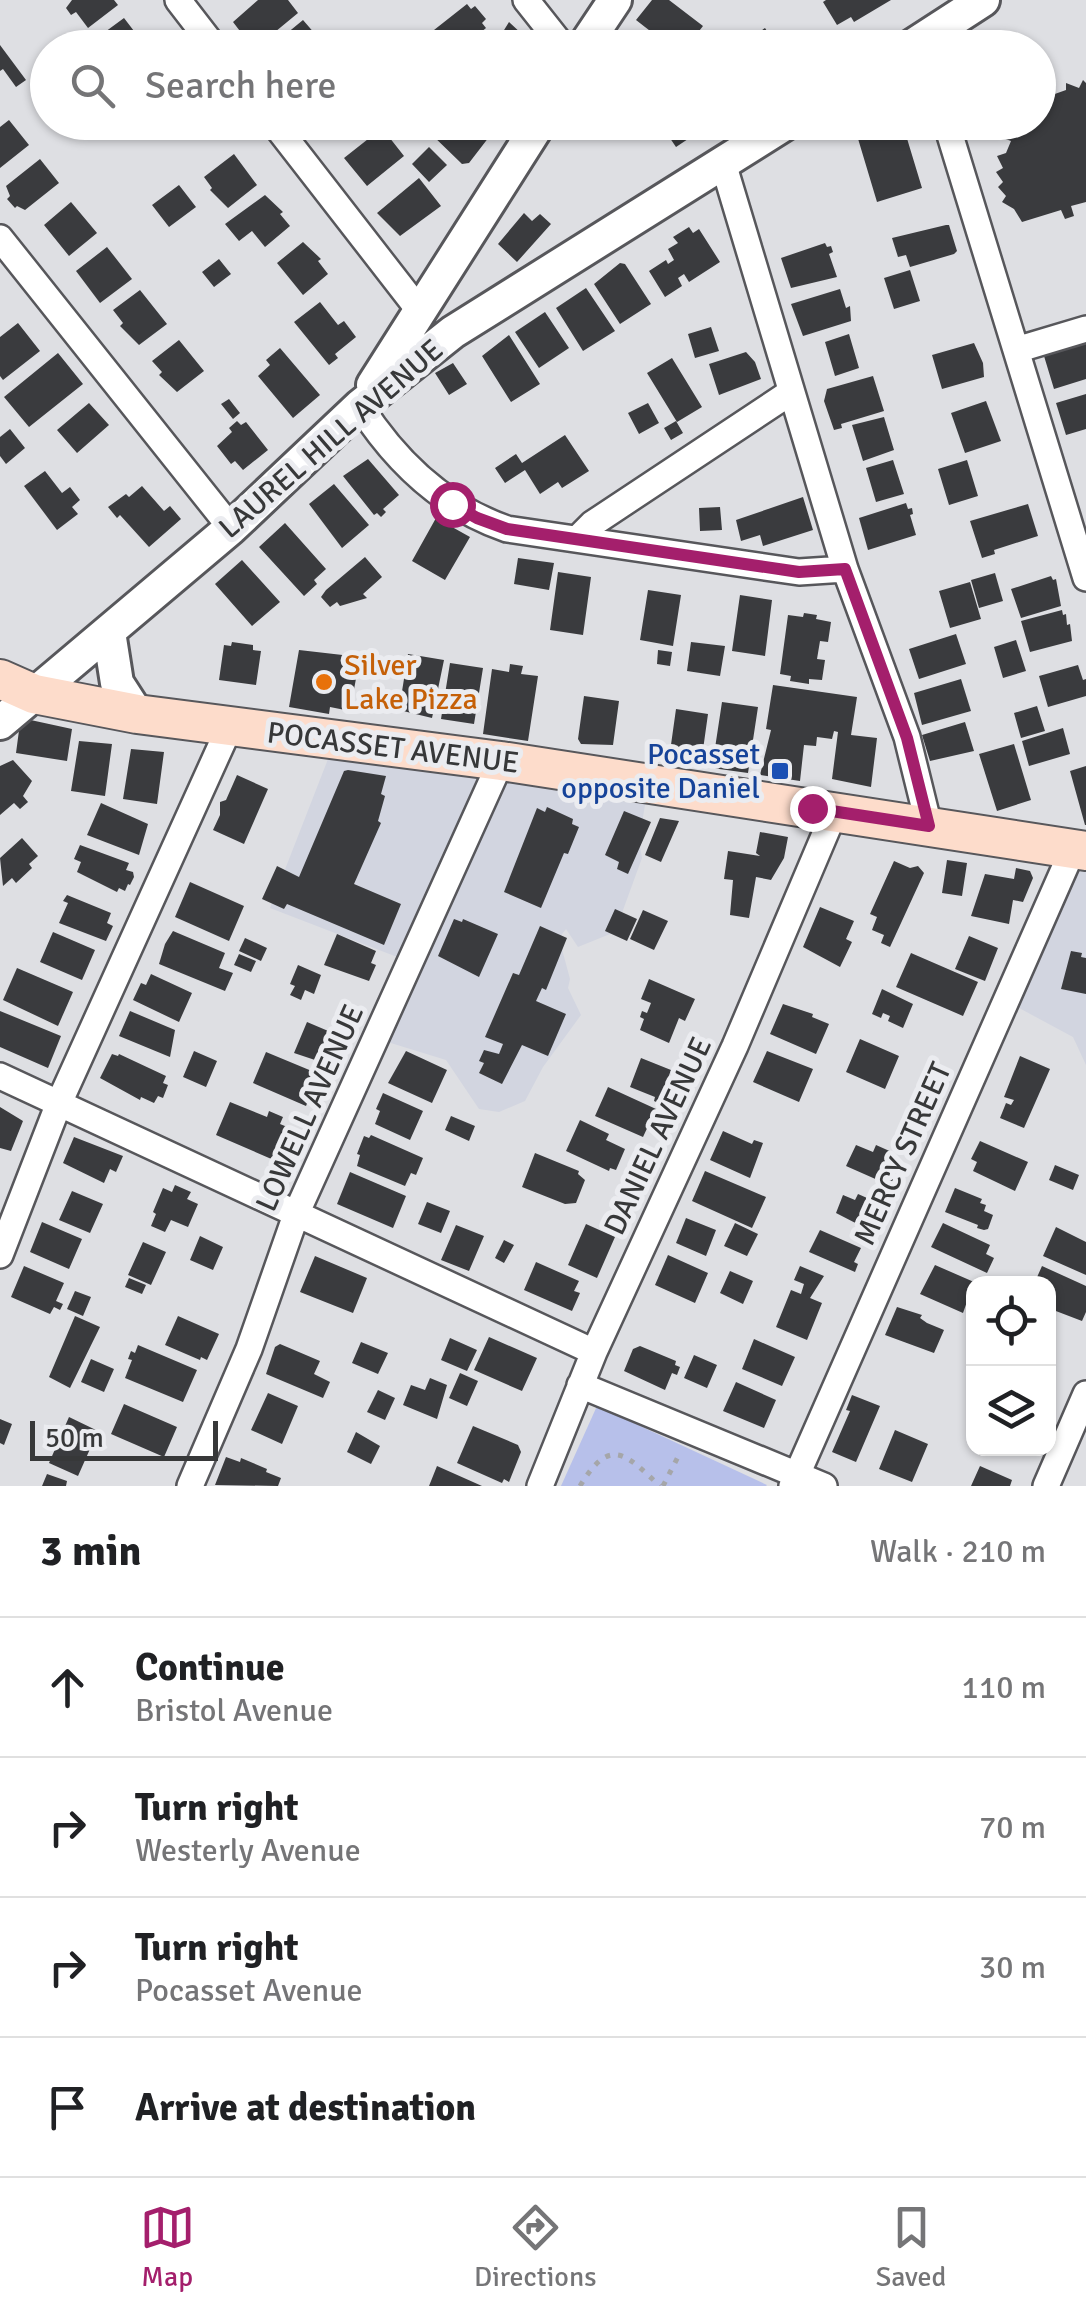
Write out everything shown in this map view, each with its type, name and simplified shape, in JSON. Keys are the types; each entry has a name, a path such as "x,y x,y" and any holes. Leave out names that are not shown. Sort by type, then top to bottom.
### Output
{"main road":[{"name":"POCASSET AVENUE","path":"17,687 137,714 501,761 1080,850"}],"street":[{"path":"178,0 201,30"},
{"path":"526,0 550,30"},
{"path":"595,30 614,0"},
{"path":"939,30 982,0"},
{"path":"287,140 418,310"},
{"path":"528,140 360,406 415,474 452,504 507,529 799,572 845,569"},
{"name":"LAUREL HILL AVENUE","path":"0,723 17,687 109,632 231,528 360,406 453,332 759,140"},
{"path":"952,140 1086,578"},
{"path":"723,163 845,569 907,738 929,826"},
{"path":"0,238 231,528"},
{"path":"1016,350 1086,329"},
{"path":"577,539 592,524 791,392"},
{"path":"109,632 116,684 137,714"},
{"path":"0,1255 59,1103 230,726"},
{"name":"LOWELL AVENUE","path":"190,1486 249,1349 297,1212 501,761"},
{"name":"DANIEL AVENUE","path":"540,1486 594,1352 736,1046 834,813"},
{"name":"MERCY STREET","path":"794,1480 1080,850"},
{"path":"0,1076 594,1352"},
{"path":"580,1385 691,1430 794,1480 824,1486"},
{"path":"1046,1486 1086,1394"}],"path":[{"path":"580,1486 598,1463 615,1455 634,1460 662,1486 691,1430"}],"shaded area":[{"path":"337,736 648,787 639,841 642,858 615,932 578,947 566,929 559,938 570,979 568,988 581,1015 543,1067 525,1101 499,1112 479,1109 446,1060 381,1040 405,960 270,908"},
{"path":"1086,851 1086,1065 1073,1037 1006,1001"},
{"path":"597,1406 767,1485 561,1486"}],"building":[{"path":"72,0 114,0 118,5 88,28 76,12 71,15 66,8"},
{"path":"258,0 288,0 298,13 277,30 239,30 233,22"},
{"path":"652,0 669,0 703,26 700,30 649,30 636,20"},
{"path":"891,0 854,22 851,17 837,25 823,2"},
{"path":"467,4 471,9 475,6 486,19 482,23 484,30 434,30"},
{"path":"124,18 133,30 108,30"},
{"path":"303,20 312,30 291,30"},
{"path":"0,45 26,80 16,87 3,69 0,71"},
{"path":"1083,80 1086,83 1086,202 1071,206 1074,216 1065,219 1061,210 1022,222 1014,209 1002,202 1006,196 998,187 1003,182 996,172 1003,168 997,156 1006,153 1011,141 1056,140 1056,94 1066,90 1066,83 1079,88"},
{"path":"9,120 29,145 0,168 0,127"},
{"path":"367,140 391,140 404,156 367,186 344,158"},
{"path":"437,140 487,140 469,163 462,164"},
{"path":"858,140 907,140 922,188 877,202"},
{"path":"429,147 447,165 429,182 412,164"},
{"path":"234,154 257,185 228,208 210,190 204,177"},
{"path":"40,159 59,183 25,210 15,208 7,199 10,196 6,186"},
{"path":"419,178 441,206 400,236 377,213"},
{"path":"179,185 196,207 169,227 152,205"},
{"path":"265,195 283,212 280,214 290,226 265,247 252,231 239,241 225,224"},
{"path":"71,202 97,233 69,256 44,225"},
{"path":"524,213 532,221 540,214 551,224 517,262 498,244"},
{"path":"949,225 957,251 954,254 910,267 906,255 898,257 892,238"},
{"path":"689,227 693,233 699,229 720,262 689,282 684,274 678,278 682,286 665,297 649,271 666,260 668,264 674,260 668,249 678,243 673,237"},
{"path":"303,242 321,259 318,261 328,274 303,295 277,263"},
{"path":"825,243 831,246 833,252 829,254 837,277 791,288 781,258"},
{"path":"107,247 132,279 100,303 76,271"},
{"path":"219,259 231,274 214,287 202,272"},
{"path":"620,263 625,264 651,304 620,324 594,284"},
{"path":"910,270 920,301 894,309 884,278"},
{"path":"586,288 615,331 583,351 556,308"},
{"path":"840,289 846,308 850,306 851,321 803,336 791,304"},
{"path":"140,290 167,324 139,345 120,326 123,323 113,310"},
{"path":"320,302 338,325 344,321 356,337 335,354 338,358 329,365 294,322"},
{"path":"545,312 569,348 539,368 515,332"},
{"path":"18,323 40,351 3,380 0,337"},
{"path":"711,327 719,351 695,358 688,334"},
{"path":"849,334 859,368 835,376 825,342"},
{"path":"509,335 540,384 511,402 482,356"},
{"path":"179,340 204,371 177,392 159,375 162,372 152,361"},
{"path":"974,343 984,377 942,389 932,355"},
{"path":"1086,343 1086,379 1054,389 1044,356"},
{"path":"280,348 320,395 293,418 258,376 270,365 266,360"},
{"path":"746,352 755,362 761,379 719,395 709,364"},
{"path":"58,353 83,384 29,427 4,397"},
{"path":"672,358 702,407 677,422 647,373"},
{"path":"453,363 467,384 449,395 435,373"},
{"path":"873,376 884,411 841,424 842,428 834,430 824,401 827,389"},
{"path":"1086,394 1086,429 1066,435 1056,403"},
{"path":"229,399 240,413 233,419 221,404"},
{"path":"986,401 1001,441 965,453 951,413"},
{"path":"89,403 109,425 77,453 57,430"},
{"path":"648,403 659,423 639,434 628,413"},
{"path":"884,417 894,450 863,461 852,425"},
{"path":"237,421 241,425 246,422 268,450 243,470 235,461 231,464 217,446"},
{"path":"676,421 683,433 671,440 664,428"},
{"path":"10,429 25,448 6,464 0,456 0,437"},
{"path":"565,435 589,471 562,488 558,482 540,494 525,470 505,483 495,468 516,454 522,463"},
{"path":"368,459 399,495 383,509 386,512 381,517 374,515 343,476"},
{"path":"893,460 904,494 876,502 866,468"},
{"path":"967,460 978,496 949,505 938,469"},
{"path":"45,471 62,493 70,487 80,500 72,507 78,514 57,530 24,486"},
{"path":"334,484 369,525 342,548 309,504"},
{"path":"142,486 164,511 170,506 181,519 149,547 108,507"},
{"path":"803,497 813,530 763,546 760,535 741,541 736,520"},
{"path":"906,503 908,509 912,508 910,515 916,535 868,550 859,518"},
{"path":"1028,504 1038,536 994,550 995,554 982,558 970,521"},
{"path":"720,507 722,530 700,531 699,508"},
{"path":"436,518 470,537 445,580 412,561"},
{"path":"285,523 326,569 304,596 259,547"},
{"path":"365,557 382,577 363,594 367,598 340,606 337,602 330,607 321,597"},
{"path":"518,558 554,563 549,590 514,584"},
{"path":"242,560 280,602 252,626 215,584"},
{"path":"558,572 591,577 583,635 550,630"},
{"path":"995,573 1003,601 979,608 971,580"},
{"path":"1051,576 1056,579 1061,606 1021,618 1011,589"},
{"path":"970,582 981,619 950,628 939,591"},
{"path":"648,590 681,595 673,646 640,640"},
{"path":"740,595 772,600 765,656 732,651"},
{"path":"1062,610 1067,625 1070,624 1072,641 1030,652 1021,621"},
{"path":"804,613 831,622 828,642 820,641 817,659 825,660 822,680 809,679 809,684 790,681 791,676 780,674 788,615 803,617"},
{"path":"956,634 966,664 919,679 909,649"},
{"path":"1016,640 1026,671 1003,678 994,647"},
{"path":"232,642 253,645 253,650 261,651 256,685 219,680 224,645 231,646"},
{"path":"691,642 725,646 720,676 687,671"},
{"name":"Silver Lake Pizza","path":"299,650 360,657 350,711 330,707 329,714 289,707"},
{"path":"658,650 672,652 670,666 657,664"},
{"path":"408,654 444,660 432,718 399,710"},
{"path":"450,663 483,668 474,724 441,719"},
{"path":"510,664 523,666 521,674 538,676 528,741 483,734 492,669 509,672"},
{"path":"1078,665 1083,680 1086,679 1086,696 1048,707 1039,676"},
{"path":"961,679 971,711 922,725 914,693"},
{"path":"773,685 857,697 851,735 877,738 871,787 832,779 838,732 834,731 832,739 817,737 816,746 804,745 800,781 760,775 771,730 766,729"},
{"path":"584,696 619,701 613,745 581,744 578,739"},
{"path":"722,702 758,707 748,773 712,768"},
{"path":"1037,706 1045,731 1021,738 1014,713"},
{"path":"676,709 708,714 701,764 669,759"},
{"path":"26,719 72,729 67,761 16,753 20,723"},
{"path":"965,722 974,751 930,761 922,735"},
{"path":"1063,728 1070,754 1029,766 1022,741"},
{"path":"79,741 112,744 105,796 71,791"},
{"path":"1014,744 1031,800 997,811 979,754"},
{"path":"131,749 164,752 157,804 123,799"},
{"path":"13,760 32,781 23,796 28,802 20,809 14,803 0,815 0,766"},
{"path":"1086,766 1086,825 1085,825 1070,771"},
{"path":"344,771 386,776 378,821 381,823 354,884 401,904 384,945 287,904 284,909 262,899 277,866 299,877"},
{"path":"237,775 268,789 244,844 213,830 220,815 220,802 226,800"},
{"path":"101,803 148,824 139,855 87,835"},
{"path":"547,807 573,819 572,824 579,827 541,908 504,892 537,808 545,812"},
{"path":"624,811 651,822 628,874 617,869 619,862 605,855"},
{"path":"660,818 679,821 661,862 645,855"},
{"path":"760,832 788,837 784,858 771,880 756,877 749,918 730,915 733,880 724,879 728,851 760,856 756,853"},
{"path":"22,838 38,856 16,883 12,878 3,886 0,858"},
{"path":"80,845 129,863 126,870 133,872 134,877 125,891 119,888 117,892 77,872 81,862 74,859"},
{"path":"947,860 967,863 962,896 942,893"},
{"path":"894,861 910,868 918,866 924,873 890,947 881,943 884,935 872,930 877,917 870,914"},
{"path":"1016,868 1030,871 1033,878 1023,902 1013,900 1009,924 971,916 985,874 1014,879"},
{"path":"190,882 244,906 229,941 175,917"},
{"path":"67,895 111,913 107,923 113,926 106,941 59,923 68,903 63,901"},
{"path":"820,907 854,921 846,939 852,942 840,967 803,947"},
{"path":"615,909 637,919 627,941 605,931"},
{"path":"643,910 668,921 654,950 630,939"},
{"path":"454,919 498,934 479,977 438,956"},
{"path":"540,926 567,938 546,990 542,988 536,1001 566,1014 548,1056 522,1045 502,1084 479,1073 484,1063 479,1061 484,1050 499,1054 503,1044 485,1037 513,973 519,975"},
{"path":"173,931 225,953 219,968 233,973 225,991 159,964"},
{"path":"53,932 95,950 82,980 40,962"},
{"path":"337,934 376,951 371,963 376,965 369,981 324,965"},
{"path":"969,936 998,948 985,981 955,969"},
{"path":"245,938 267,948 261,961 239,951"},
{"path":"1071,951 1086,958 1086,994 1061,989"},
{"path":"911,953 978,982 963,1016 896,987"},
{"path":"239,954 256,961 251,972 234,965"},
{"path":"298,965 321,975 314,994 305,990 301,1000 290,995"},
{"path":"17,968 73,992 58,1026 3,1000"},
{"path":"151,974 192,993 179,1022 133,1000 141,983 146,985"},
{"path":"649,979 695,999 685,1021 679,1018 669,1043 640,1030 642,1011 647,1013 651,1003 641,999"},
{"path":"882,989 913,1004 903,1028 888,1021 890,1016 872,1014"},
{"path":"783,1004 829,1024 816,1054 770,1034"},
{"path":"0,1011 61,1036 48,1068 0,1047"},
{"path":"130,1011 175,1030 170,1057 119,1036"},
{"path":"307,1022 340,1036 338,1040 343,1041 330,1065 294,1053"},
{"path":"860,1039 899,1056 885,1089 846,1072"},
{"path":"194,1051 217,1061 206,1087 183,1077"},
{"path":"406,1051 447,1070 432,1103 388,1083"},
{"path":"767,1051 813,1069 799,1102 753,1082"},
{"path":"266,1052 319,1074 306,1106 253,1083"},
{"path":"112,1054 166,1076 163,1083 168,1085 163,1098 158,1096 154,1103 141,1097 140,1100 100,1078"},
{"path":"1020,1056 1050,1069 1024,1128 1000,1118 1006,1103 1011,1105 1014,1100 1004,1097"},
{"path":"641,1058 671,1070 668,1078 673,1080 663,1105 654,1101 655,1097 630,1087"},
{"path":"608,1087 656,1109 643,1137 595,1116"},
{"path":"383,1093 423,1111 410,1140 375,1124"},
{"path":"230,1102 267,1117 269,1111 283,1117 280,1124 297,1131 283,1164 216,1135"},
{"path":"0,1107 23,1121 11,1151 0,1148"},
{"path":"451,1116 475,1126 469,1141 445,1130"},
{"path":"580,1120 609,1134 606,1140 625,1149 616,1170 609,1171 566,1151"},
{"path":"723,1131 752,1144 754,1140 763,1143 750,1178 710,1160"},
{"path":"371,1135 423,1158 416,1175 411,1173 405,1186 357,1166 364,1136"},
{"path":"74,1137 123,1156 116,1172 110,1169 104,1183 63,1163"},
{"path":"980,1141 1028,1162 1015,1191 973,1171 977,1162 971,1159"},
{"path":"856,1145 873,1152 876,1145 894,1153 890,1161 898,1165 895,1171 899,1172 889,1185 846,1166"},
{"path":"535,1153 579,1171 585,1180 576,1203 565,1204 522,1187"},
{"path":"1055,1165 1079,1175 1073,1190 1049,1180"},
{"path":"705,1171 766,1197 752,1228 692,1201"},
{"path":"350,1172 406,1196 393,1228 337,1204"},
{"path":"175,1185 191,1192 187,1199 198,1204 188,1227 171,1220 165,1232 151,1226 156,1214 153,1212 163,1188 172,1192"},
{"path":"955,1188 982,1199 984,1211 993,1215 988,1229 977,1228 978,1225 945,1212"},
{"path":"72,1191 103,1204 90,1233 59,1220"},
{"path":"858,1194 883,1205 871,1231 836,1213 843,1195 855,1200"},
{"path":"427,1202 450,1211 441,1233 418,1224"},
{"path":"686,1218 716,1230 706,1256 676,1243"},
{"path":"42,1222 82,1239 69,1269 30,1252"},
{"path":"735,1223 758,1234 747,1256 724,1246"},
{"path":"943,1223 990,1245 986,1254 994,1258 987,1273 931,1247"},
{"path":"586,1224 615,1237 597,1278 568,1265"},
{"path":"456,1225 484,1236 469,1271 441,1260"},
{"path":"1056,1227 1086,1242 1086,1275 1043,1256"},
{"path":"820,1230 861,1248 854,1262 858,1264 855,1272 809,1252"},
{"path":"200,1236 223,1247 213,1270 190,1260"},
{"path":"504,1240 514,1245 504,1263 495,1258"},
{"path":"143,1242 166,1252 151,1285 128,1275"},
{"path":"668,1255 708,1273 695,1303 655,1285"},
{"path":"315,1256 367,1278 353,1313 300,1292"},
{"path":"536,1262 579,1281 574,1291 580,1293 572,1311 524,1290"},
{"path":"935,1265 966,1279 963,1313 920,1294"},
{"path":"24,1266 64,1283 56,1301 63,1304 60,1310 54,1307 50,1314 11,1297"},
{"path":"800,1266 824,1276 810,1298 822,1303 807,1340 776,1327 791,1290 801,1294 804,1284 794,1280"},
{"path":"1042,1266 1086,1286 1082,1321 1056,1311 1056,1276 1038,1276"},
{"path":"730,1271 753,1281 743,1304 720,1293"},
{"path":"129,1278 146,1285 142,1294 125,1287"},
{"path":"75,1291 91,1297 83,1316 67,1309"},
{"path":"897,1307 922,1315 920,1318 927,1323 944,1330 934,1353 885,1335"},
{"path":"75,1316 100,1327 70,1388 49,1377"},
{"path":"178,1316 219,1334 207,1360 165,1345"},
{"path":"489,1337 537,1358 522,1391 474,1370"},
{"path":"450,1338 477,1350 467,1371 441,1360"},
{"path":"754,1339 795,1357 782,1386 742,1369"},
{"path":"361,1342 388,1353 378,1374 352,1363"},
{"path":"280,1344 320,1361 314,1374 330,1382 323,1398 266,1374 275,1347"},
{"path":"138,1345 197,1370 183,1402 125,1378 131,1351 135,1353"},
{"path":"640,1346 676,1361 675,1365 680,1367 677,1375 672,1373 665,1390 624,1371 633,1349"},
{"path":"694,1355 717,1365 707,1388 684,1378"},
{"path":"91,1359 114,1369 104,1392 81,1382"},
{"path":"460,1373 478,1381 467,1406 449,1398"},
{"path":"430,1378 447,1385 437,1419 403,1405 411,1385 425,1390"},
{"path":"736,1382 776,1400 764,1428 723,1411"},
{"path":"378,1390 395,1398 385,1420 367,1412"},
{"path":"268,1393 298,1406 282,1444 251,1430"},
{"path":"852,1395 880,1406 856,1462 832,1452 850,1411 846,1410"},
{"path":"124,1404 177,1427 164,1457 111,1434"},
{"path":"69,1417 98,1431 78,1476 49,1463"},
{"path":"0,1419 12,1424 4,1445 0,1443"},
{"path":"473,1426 518,1445 521,1452 509,1482 504,1479 502,1483 457,1463"},
{"path":"895,1430 928,1444 912,1482 879,1469"},
{"path":"356,1432 380,1446 371,1464 347,1452"},
{"path":"226,1457 240,1462 241,1458 267,1469 266,1472 281,1478 278,1486 215,1485"},
{"path":"437,1466 482,1486 429,1486"},
{"path":"980,1466 1012,1480 1010,1486 971,1486"},
{"path":"47,1474 67,1481 66,1486 42,1486"}],"place":[{"name":"Silver Lake Pizza","path":"324,682"},
{"name":"Pocasset opposite Daniel","path":"780,771"}],"route":[{"path":"452,504 507,529 799,572 845,569 907,738 929,826 812,808"}]}
